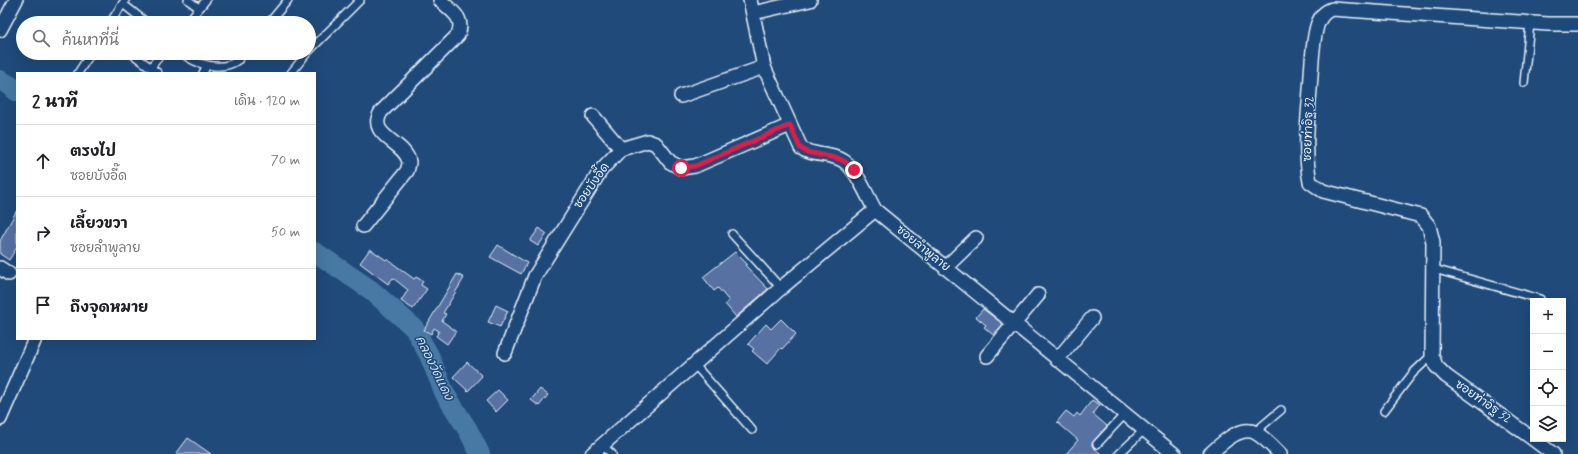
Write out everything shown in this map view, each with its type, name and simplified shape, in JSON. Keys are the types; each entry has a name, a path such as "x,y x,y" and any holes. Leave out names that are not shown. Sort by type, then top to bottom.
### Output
{"street":[{"path":"0,30 16,0"},
{"path":"362,226 407,171 409,163 407,156 378,127 376,119 381,112 458,35 461,27 460,19 440,0"},
{"path":"751,6 810,0"},
{"name":"ซอยท่าอิฐ 32","path":"1530,437 1446,376 1436,366 1432,355 1434,269 1433,242 1429,226 1421,216 1323,191 1310,182 1307,165 1306,143 1313,56 1318,24 1324,12 1342,5 1530,23 1578,24"},
{"name":"ซอยลำพูลาย","path":"751,6 764,68 800,148 807,152 840,159 847,163 854,170 875,210 1174,454"},
{"path":"681,96 764,68"},
{"path":"593,116 621,149"},
{"name":"ซอยบังอี๊ด","path":"505,353 535,276 601,170 621,149 648,141 656,144 670,162 681,168 695,166 790,125"},
{"path":"595,452 781,288 875,210"},
{"path":"945,268 976,238"},
{"path":"987,356 1015,325 1038,295"},
{"path":"1057,360 1092,318"},
{"path":"0,419 35,340"},
{"path":"1210,454 1242,431 1255,432 1280,454"},
{"name":"ซอยท่าอิฐ 32","path":"1537,442 1553,454"}],"lane":[{"path":"188,0 199,8"},
{"path":"193,16 206,0"},
{"path":"275,16 288,0"},
{"path":"316,44 360,0"},
{"path":"115,16 124,2 139,16"},
{"path":"1524,83 1530,23"},
{"path":"79,72 86,60"},
{"path":"141,60 157,72"},
{"path":"151,67 156,60"},
{"path":"192,60 199,65 223,66 238,60"},
{"path":"291,72 301,60"},
{"path":"204,72 207,65"},
{"path":"732,234 781,288"},
{"path":"1434,269 1536,298"},
{"path":"1384,411 1413,373 1432,355"},
{"path":"694,364 752,430"},
{"path":"1255,432 1281,410"},
{"path":"1097,444 1125,414"},
{"path":"1119,454 1144,430"},
{"path":"595,452 612,454"}],"building":[{"path":"16,212 16,249 9,260 0,254 0,241"},
{"path":"539,228 547,234 538,246 530,241"},
{"path":"498,245 527,263 521,274 490,257"},
{"path":"370,249 386,260 387,259 414,279 416,277 423,281 421,285 427,289 413,309 401,301 408,290 393,278 388,284 360,263"},
{"path":"735,252 768,289 736,317 725,304 729,301 718,288 714,291 703,277"},
{"path":"457,274 464,278 443,313 446,314 442,321 456,331 447,344 436,336 439,331 434,328 431,334 424,330"},
{"path":"496,305 508,311 500,327 488,322"},
{"path":"983,309 1003,324 993,335 984,327 986,325 976,317"},
{"path":"781,319 796,334 767,364 752,351 754,349 748,344 766,324 771,329"},
{"path":"467,362 482,376 468,391 453,377"},
{"path":"540,389 548,395 539,406 531,400"},
{"path":"498,390 508,400 496,412 486,401"},
{"path":"1092,400 1100,405 1093,414 1107,426 1092,443 1092,446 1101,454 1066,454 1078,440 1057,422 1066,411 1074,417 1077,413 1080,416"},
{"path":"188,438 211,454 176,454"}],"waterway":[{"name":"คลองวัดแดง","path":"0,80 11,86 16,91"},
{"name":"คลองวัดแดง","path":"316,253 371,290 414,328 429,355 445,394 468,430 480,454"}],"route":[{"path":"681,168 695,166 790,125 800,148 807,152 840,159 854,170"}]}
